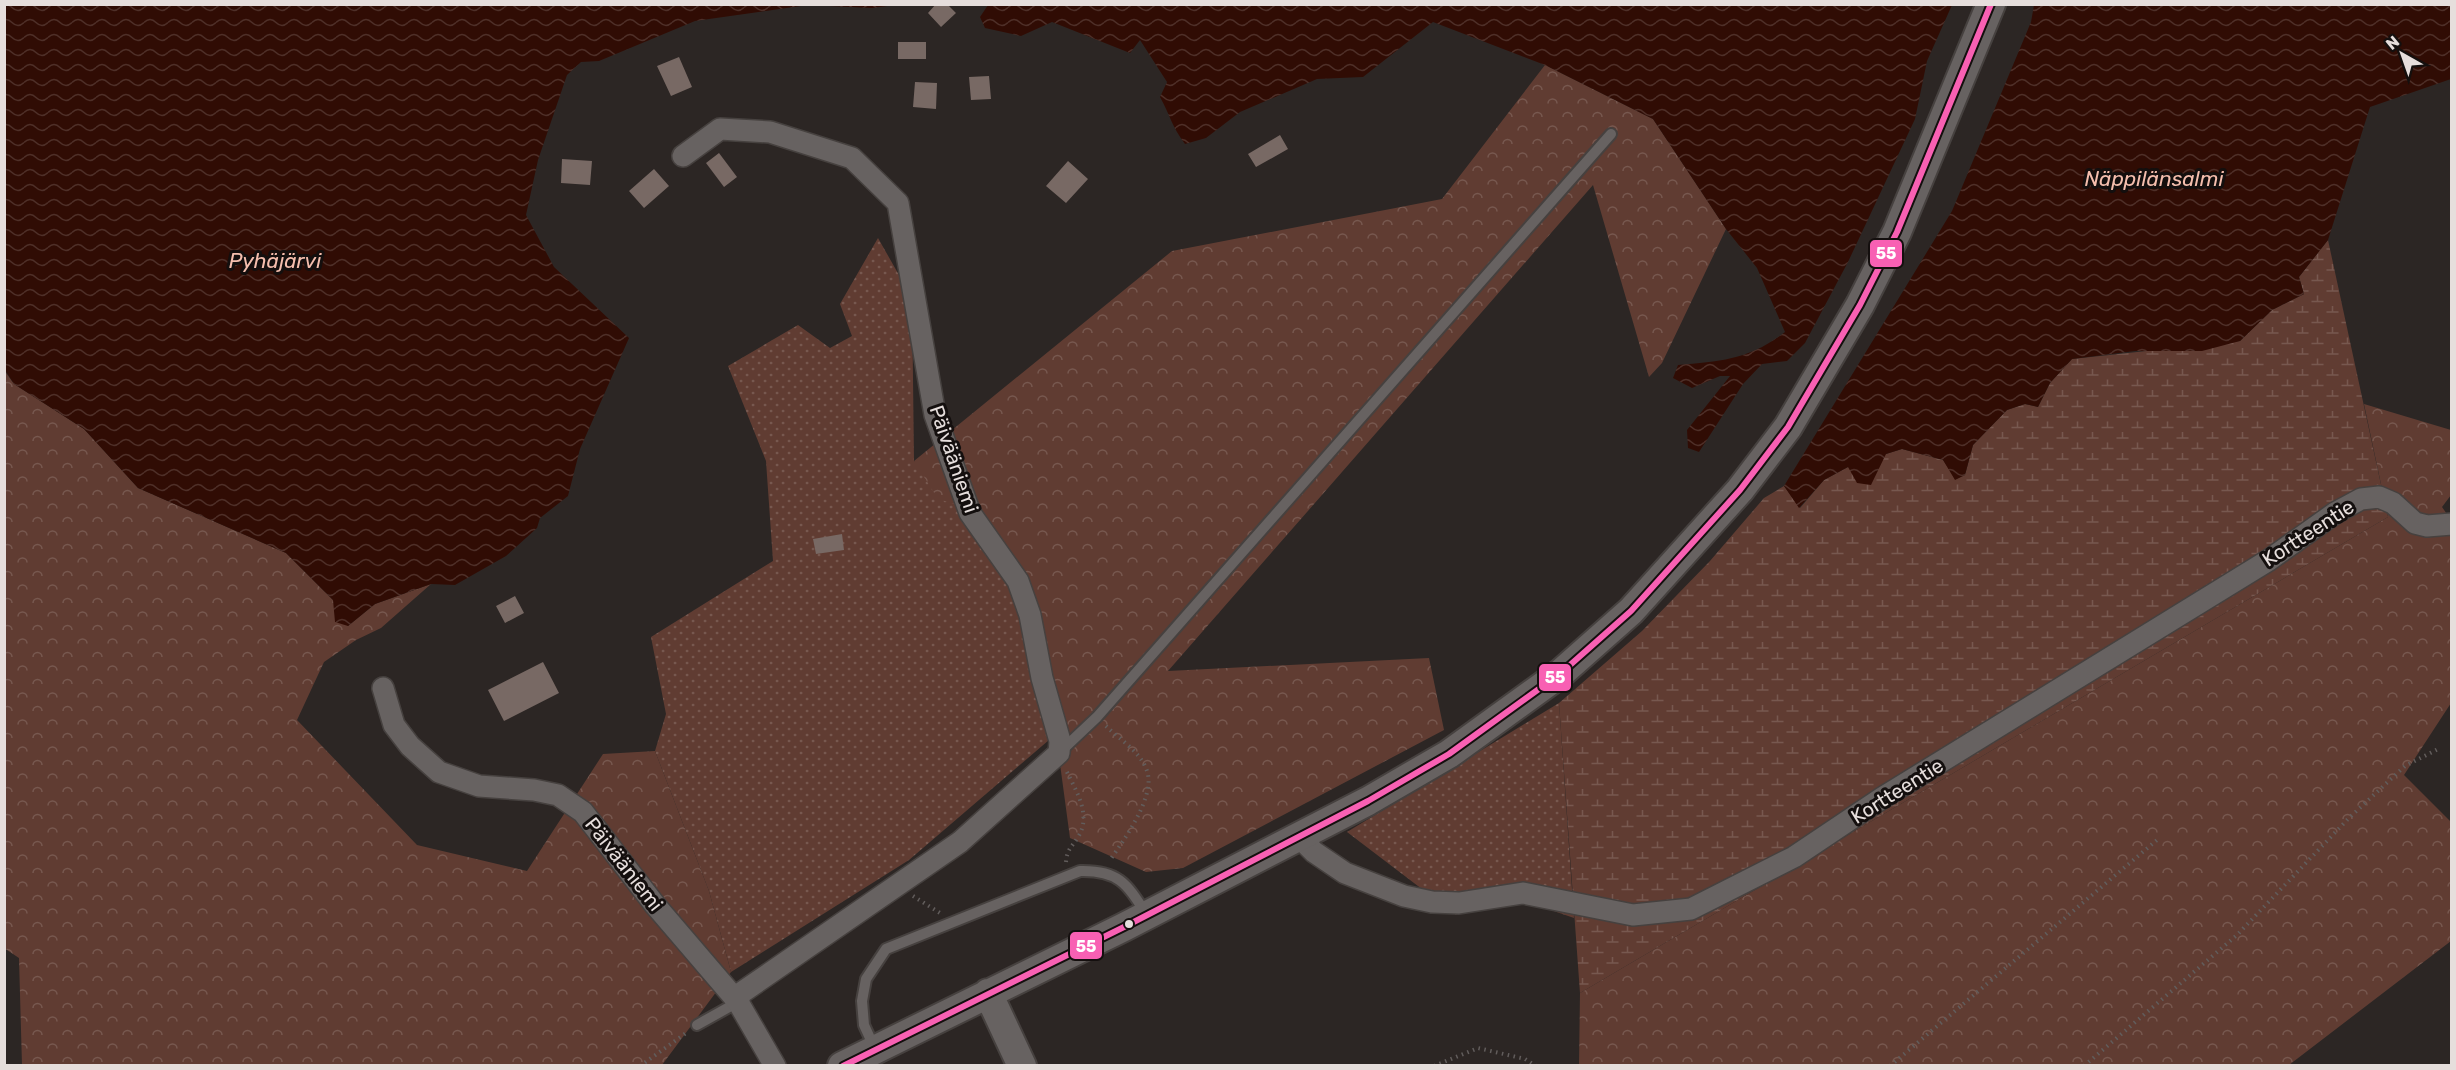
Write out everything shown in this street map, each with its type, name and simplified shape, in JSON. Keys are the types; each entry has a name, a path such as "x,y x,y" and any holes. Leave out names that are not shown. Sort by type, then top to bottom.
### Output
{"main road":[{"path":"842,1065 1300,838 1449,754 1561,673 1630,611 1740,490 1788,427 1860,305 1897,232 1991,5"},
{"path":"988,993 1022,1065"}],"street":[{"name":"Päivääniemi","path":"683,156 720,129 770,132 852,158 898,203 935,415 970,513 1018,581 1030,615 1042,678 1060,741 1059,753"},
{"name":"Kortteentie","path":"1300,838 1345,873 1404,896 1432,902 1459,903 1523,893 1633,915 1691,909 1794,857 1882,798 2268,560 2361,499 2379,497 2386,500 2415,523 2427,526 2451,524"},
{"name":"Päivääniemi","path":"383,688 394,725 410,746 439,772 479,786 534,790 558,795 584,812 655,904 738,1002 775,1065"},
{"path":"738,1002 741,993 960,842 1059,753"}],"lane":[{"path":"1059,753 1096,717 1611,134"},
{"path":"875,1050 864,1025 862,1001 866,979 886,949 1080,871 1103,870 1128,886 1147,915"},
{"path":"698,1025 738,1002"}],"path":[{"path":"1096,717 1141,760 1148,771 1148,781 1136,823 1103,870"},
{"path":"2084,1065 2237,935 2349,818 2404,766 2440,748"},
{"path":"1059,753 1085,812 1079,836 1067,851 1066,876"},
{"path":"1890,1065 2157,840"},
{"path":"897,887 942,914 947,924"},
{"path":"640,1065 698,1025"},
{"path":"1434,1065 1478,1048 1525,1059 1536,1065"}],"green space":[{"path":"1545,65 1653,119 1726,229 1662,363 1649,377 1593,185 1168,671 1429,658 1444,730 1183,868 1146,872 1070,838 1041,623 978,511 938,499 914,461 1172,251 1442,199"},
{"path":"878,238 912,298 914,461 978,511 1024,580 1056,734 909,860 731,972 709,891 655,751 666,714 651,637 773,561 766,461 728,366 798,325 830,348 852,336 840,304"},
{"path":"2328,240 2388,517 1580,993 1559,703 1642,631 1710,561 1764,498 1784,486 1800,508 1824,480 1848,467 1902,449 1943,460 1956,479 1965,475 1973,445 2007,410 2025,404 2038,407 2050,383 2072,359 2240,341 2272,310 2304,294 2299,277"},
{"path":"4,370 14,384 84,429 138,488 286,553 333,600 348,626 375,604 431,584 381,628 356,640 324,662 297,720 417,845 527,871 603,754 655,751 709,891 731,972 662,1065 22,1065 19,958 4,948"},
{"path":"2364,404 2451,430 2451,495 2442,507 2451,520 2451,703 2404,775 2451,822 2451,941 2289,1065 1579,1066 1580,993 2388,517"},
{"path":"1559,703 1574,918 1507,895 1456,915 1347,832"}],"water":[{"name":"Pyhäjärvi","path":"5,4 895,5 872,8 808,5 695,21 599,61 581,62 567,75 538,160 526,215 554,267 629,338 580,449 568,496 540,518 537,528 506,556 455,585 431,584 375,604 348,626 335,622 333,600 286,553 138,488 84,429 14,384 5,370"},
{"path":"988,5 1952,5 1927,61 1915,119 1848,262 1805,343 1787,361 1762,364 1743,384 1699,452 1688,448 1687,430 1730,376 1720,376 1692,388 1673,378 1678,365 1734,358 1747,354 1785,332 1757,268 1726,229 1653,119 1545,65 1433,22 1363,77 1317,79 1240,112 1206,138 1185,144 1160,97 1167,82 1140,40 1130,53 1052,22 1021,36 985,28 980,17"},
{"name":"Näppilänsalmi","path":"2034,5 2451,5 2451,79 2370,107 2328,240 2299,277 2304,294 2272,310 2240,341 2202,351 2135,351 2072,359 2050,383 2038,407 2025,404 2007,410 1973,445 1965,475 1955,480 1943,460 1902,449 1886,454 1871,485 1857,483 1848,467 1824,480 1799,508 1784,486 1952,211 2031,22"}],"building":[{"path":"936,4 947,4 956,13 941,27 928,13"},
{"path":"898,42 926,42 926,59 898,59"},
{"path":"679,57 692,87 671,96 657,66"},
{"path":"989,76 991,99 971,100 969,77"},
{"path":"915,82 937,83 936,109 913,107"},
{"path":"1280,135 1288,149 1256,167 1248,154"},
{"path":"719,153 737,177 724,187 706,163"},
{"path":"562,159 592,161 590,185 561,183"},
{"path":"1068,161 1088,179 1066,203 1046,186"},
{"path":"654,169 669,186 644,208 629,191"},
{"path":"842,534 844,550 816,554 813,539"},
{"path":"515,596 524,613 505,623 496,606"},
{"path":"543,662 559,693 504,721 488,690"}],"transit line":[{"name":"55","path":"843,1066 1124,927 1368,801 1449,754 1561,673 1631,611 1740,490 1788,427 1860,305 1897,232 1991,4"}]}
